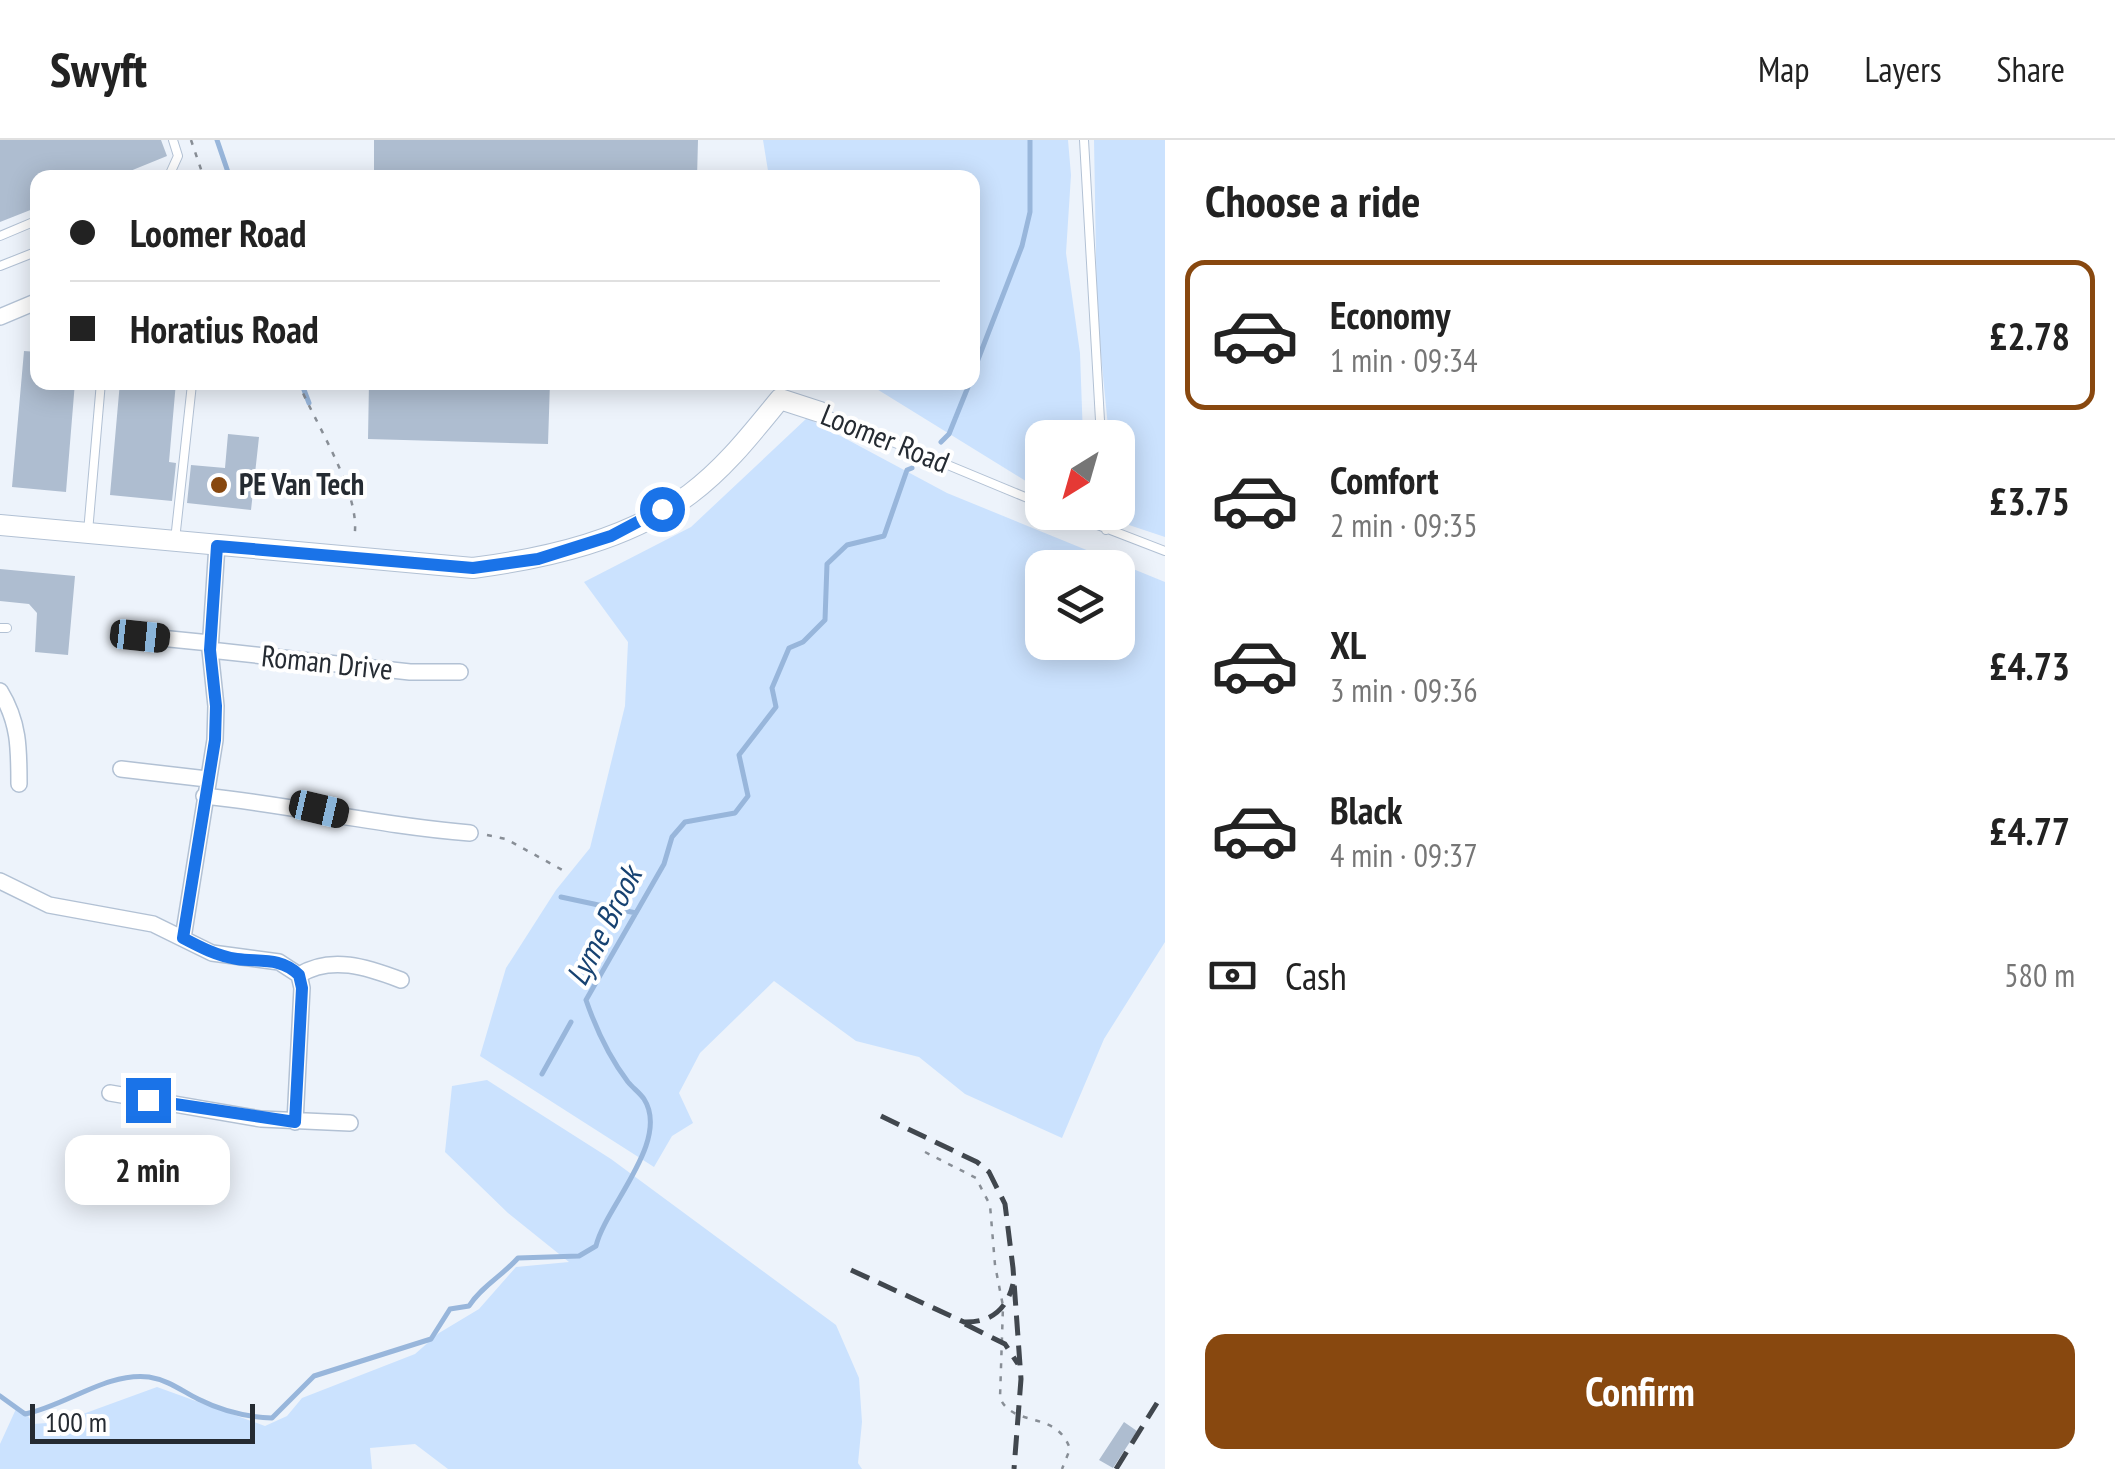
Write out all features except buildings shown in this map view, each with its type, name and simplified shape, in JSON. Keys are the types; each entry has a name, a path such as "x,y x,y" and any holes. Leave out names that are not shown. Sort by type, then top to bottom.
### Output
{"street":[{"path":"0,317 30,304"},
{"name":"Loomer Road","path":"0,525 473,568 538,559 611,536 688,495 736,454 780,399 820,412"},
{"path":"183,938 216,706 210,647 217,546"},
{"name":"Roman Drive","path":"140,636 452,672 444,690"},
{"path":"0,690 12,710 19,734 19,784"},
{"path":"120,768 207,779"},
{"path":"204,796 319,809 458,837"},
{"path":"0,882 49,905 123,916 212,953 280,962 299,975 302,988 295,1122"},
{"path":"299,975 315,965 332,964 393,977 380,991"},
{"path":"110,1093 295,1122 350,1123"}],"lane":[{"path":"172,170 178,156 174,140"},
{"path":"1084,140 1101,420"},
{"path":"0,236 30,223"},
{"path":"0,266 30,254"},
{"path":"88,532 100,390"},
{"path":"175,540 191,390"},
{"name":"Loomer Road","path":"820,412 1025,497"},
{"path":"1106,530 1165,551"}],"path":[{"path":"190,140 201,170"},
{"path":"302,390 329,445 356,516 349,558"},
{"path":"458,837 506,839 566,872"},
{"path":"925,1152 976,1178 984,1189 990,1205 995,1265 1004,1306 1000,1398 1004,1406 1018,1415 1051,1424 1061,1431 1070,1449 1062,1469"}],"shaded area":[{"path":"763,140 1068,140 1071,175 1066,253 1080,353 1082,420 1025,420 1025,481 878,390 980,390 980,170 768,170"},
{"path":"1094,140 1165,140 1165,537 1135,527 1135,420 1107,420 1097,314"},
{"path":"807,418 947,493 1025,525 1025,530 1038,530 1087,550 1025,550 1025,660 1135,660 1135,570 1165,582 1165,942 1104,1039 1062,1138 965,1094 919,1057 856,1041 774,981 700,1053 679,1093 693,1123 672,1136 654,1167 480,1056 506,968 556,890 590,848 625,706 628,642 584,582 691,527"},
{"path":"487,1080 611,1159 836,1325 859,1378 862,1422 858,1463 862,1469 448,1469 415,1444 370,1448 372,1469 0,1469 0,1444 16,1409 25,1411 33,1424 61,1422 157,1387 265,1426 287,1416 302,1398 415,1354 439,1333 479,1309 516,1267 569,1262 508,1213 445,1152 452,1086"}],"waterway":[{"path":"217,140 227,170"},
{"name":"Lyme Brook","path":"980,354 1022,246 1030,212 1030,140"},
{"path":"304,390 309,403"},
{"name":"Lyme Brook","path":"941,442 949,434 967,390"},
{"name":"Lyme Brook","path":"0,1396 25,1414 102,1384 149,1377 225,1410 272,1418 314,1376 431,1339 450,1309 469,1306 518,1258 579,1256 596,1246 643,1154 650,1116 644,1099 609,1053 586,1000 664,864 672,837 685,822 735,813 748,796 739,755 776,707 772,688 789,648 803,642 825,620 827,564 847,545 884,536 907,470 912,468"},
{"path":"561,897 636,913"},
{"path":"542,1074 571,1022"}],"railway":[{"path":"881,1116 977,1162 989,1172 1005,1204 1021,1379 1014,1469"},
{"path":"851,1270 964,1322 996,1313 1007,1301 1013,1284"},
{"path":"965,1324 1005,1344 1018,1364"},
{"path":"1116,1469 1157,1403"}],"place":[{"name":"PE Van Tech","path":"219,485"}],"route":[{"path":"148,1100 295,1122 302,988 299,975 280,962 236,959 212,953 183,938 215,740 210,650 217,546 473,568 538,559 611,536 662,509"}]}
